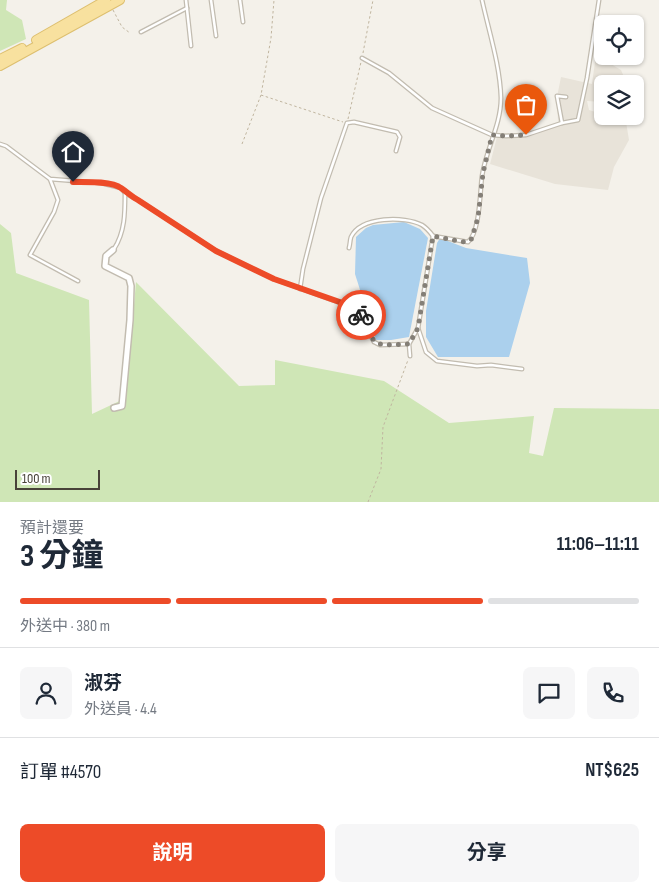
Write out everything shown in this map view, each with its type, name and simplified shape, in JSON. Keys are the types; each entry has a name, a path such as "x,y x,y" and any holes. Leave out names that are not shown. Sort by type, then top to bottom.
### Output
{"main road":[{"path":"0,59 108,3 120,0"},
{"path":"0,66 108,3"}],"street":[{"path":"113,250 106,256 105,266 129,278 131,286 130,320 122,406 114,408"}],"lane":[{"path":"186,0 192,46"},
{"path":"211,0 216,36"},
{"path":"240,0 243,22"},
{"path":"350,248 351,237 357,229 371,221 399,220 414,222 423,225 433,236 464,242 468,242 472,238 478,218 483,173 501,103 500,82 482,0"},
{"path":"362,58 390,73 432,108 492,135 526,135 562,123 578,120 587,78 599,0"},
{"path":"141,32 187,8"},
{"path":"562,123 557,96 566,97"},
{"path":"300,289 303,269 321,198 347,123 354,122 397,132 400,137 396,151"},
{"path":"0,144 6,146 50,179 101,183 121,188 125,193 216,251 274,279 357,309 372,340 380,345 409,344"},
{"path":"50,179 58,200 54,212 30,255 78,281"},
{"path":"113,250 124,226 125,193"},
{"path":"410,356 409,344 418,328 433,236"},
{"path":"418,328 426,352 437,361 477,366 491,364 522,369"}],"path":[{"path":"242,144 261,95 272,38 274,0"},
{"path":"261,95 347,123 373,0"},
{"path":"108,3 122,27 130,33"},
{"path":"368,502 381,469 383,427 410,356"}],"shaded area":[{"path":"595,65 613,65 621,70 623,75 594,75 594,101 587,101 589,110 594,112 594,125 626,125 629,140 614,167 608,190 555,184 490,164 498,133 535,130 558,122 557,97 561,77 592,84"}],"green space":[{"path":"0,0 7,0 6,10 22,20 26,39 0,51"},
{"path":"0,224 11,233 16,273 89,300 92,414 126,398 136,282 239,386 275,385 275,360 384,381 449,423 534,416 529,453 543,456 554,408 659,409 659,502 0,502"}],"water":[{"path":"404,222 420,229 428,238 409,337 376,340 355,274 356,237 366,228 373,225"},
{"path":"440,238 466,248 527,258 530,283 509,357 438,357 426,337 426,311 437,243"}],"way so far":[{"path":"361,315 374,342 380,345 409,344 418,328 433,236 464,242 471,240 478,218 483,173 492,135 526,135"}],"route":[{"path":"73,182 101,183 121,188 125,193 216,251 274,279 351,306 357,309 361,315"}]}
